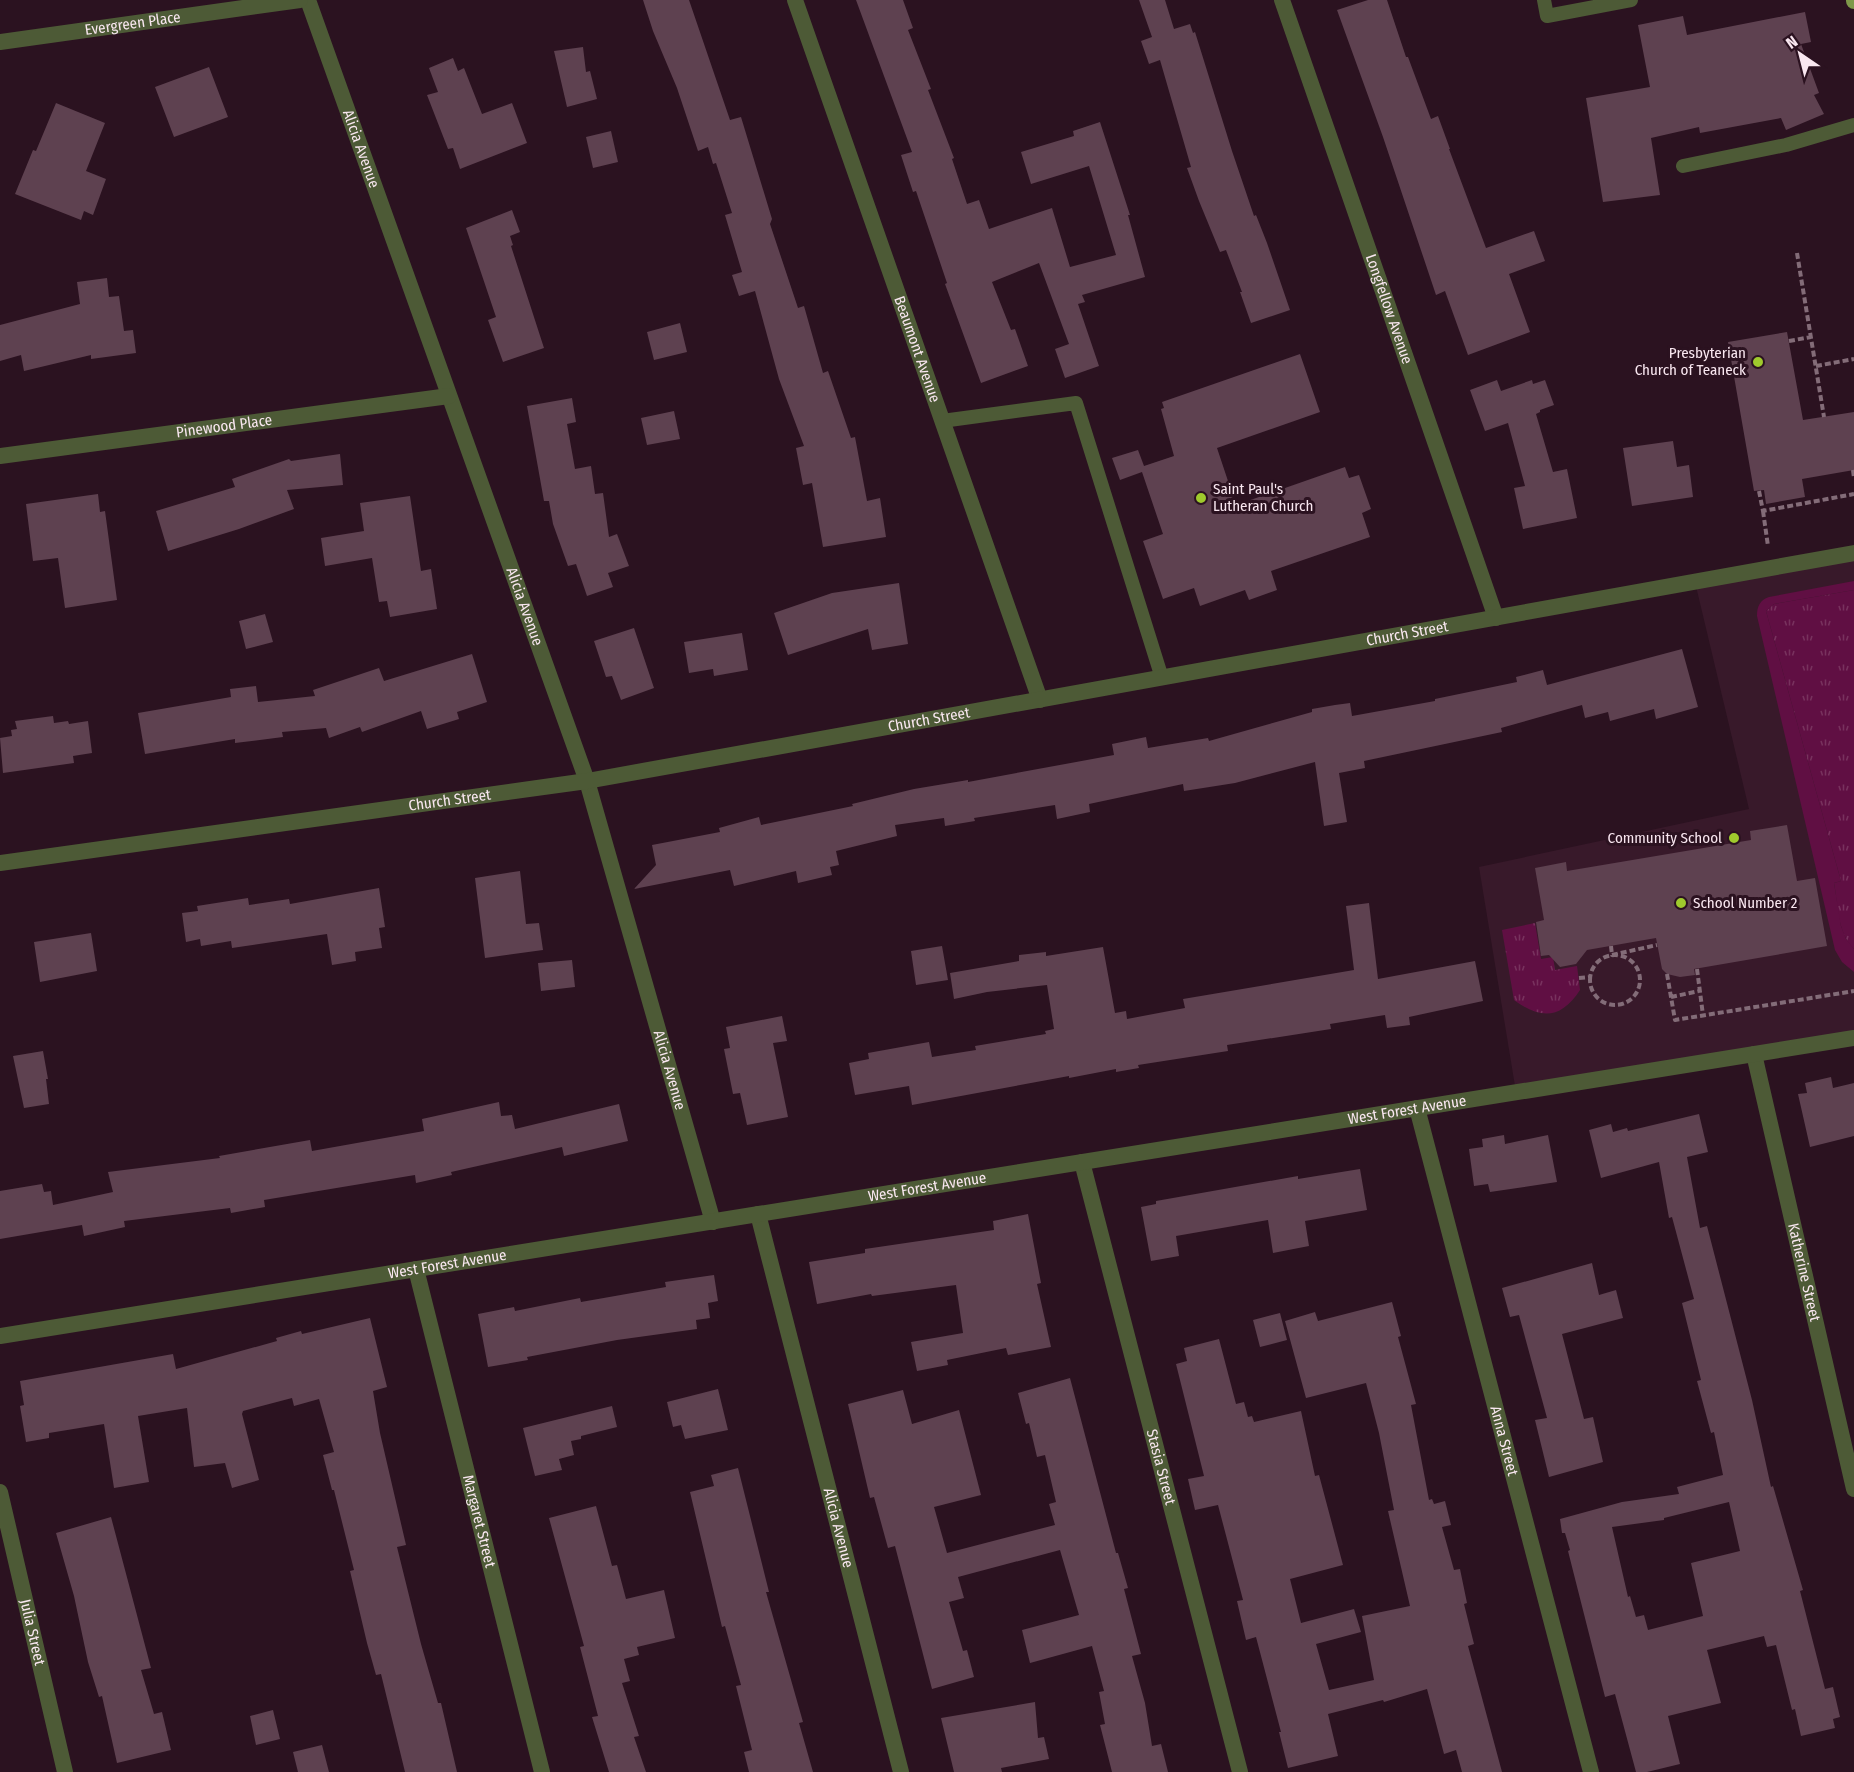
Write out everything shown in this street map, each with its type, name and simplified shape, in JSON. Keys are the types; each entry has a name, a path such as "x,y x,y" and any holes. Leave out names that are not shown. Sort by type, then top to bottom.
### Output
{"street":[{"name":"Evergreen Place","path":"0,42 300,0"},
{"name":"Alicia Avenue","path":"308,0 587,781 713,1221"},
{"name":"Beaumont Avenue","path":"795,0 1040,700"},
{"name":"Longfellow Avenue","path":"1282,0 1496,618"},
{"name":"Pinewood Place","path":"0,456 449,396"},
{"name":"Church Street","path":"0,863 587,781 1854,553"},
{"name":"West Forest Avenue","path":"0,1336 1854,1038"},
{"name":"Katherine Street","path":"1754,1054 1854,1489"},
{"name":"Anna Street","path":"1417,1108 1592,1772"},
{"name":"Stasia Street","path":"1082,1162 1239,1772"},
{"name":"Alicia Avenue","path":"758,1214 901,1772"},
{"name":"Margaret Street","path":"416,1269 542,1772"},
{"name":"Julia Street","path":"0,1492 65,1772"}],"lane":[{"path":"1545,0 1547,16 1631,0"},
{"path":"1683,166 1786,145 1854,125"},
{"path":"942,421 1076,403 1162,678"}],"path":[{"path":"1797,253 1824,417"},
{"path":"1789,340 1811,337"},
{"path":"1816,366 1854,359"},
{"path":"1853,470 1854,478"},
{"path":"1759,490 1771,568"},
{"path":"1763,511 1854,494"},
{"path":"1612,955 1626,957 1638,967 1640,983 1634,997 1620,1005 1603,1002 1592,989 1590,977 1596,964 1602,958 1612,955 1658,945"},
{"path":"1611,946 1612,955"},
{"path":"1697,969 1703,1015"},
{"path":"1667,974 1675,1020 1854,991"},
{"path":"1580,978 1590,977"},
{"path":"1671,997 1699,991"}],"shaded area":[{"name":"Community School","path":"1854,553 1854,1038 1516,1092 1479,867 1749,809 1695,582"}],"green space":[{"path":"1854,581 1854,590 1774,604 1766,611 1841,881 1834,883 1841,926 1846,939 1854,949 1854,972 1842,962 1835,950 1757,616 1760,604 1769,597"},
{"path":"1854,590 1854,949 1841,927 1834,883 1841,881 1766,611 1774,604"},
{"path":"1535,923 1541,959 1553,957 1555,970 1577,966 1580,990 1565,1007 1550,1013 1533,1011 1514,1000 1502,930"}],"building":[{"path":"643,0 689,0 730,120 741,117 772,219 770,224 798,308 804,306 823,373 828,371 851,438 855,437 867,501 880,498 886,537 823,547 812,483 803,485 796,448 804,446 779,379 755,291 739,296 732,275 742,272 725,215 732,213 716,163 713,164 708,147 698,151 677,88 653,31"},
{"path":"856,0 903,0 913,28 908,30 931,89 928,90 954,158 952,159 967,204 979,200 989,229 1052,208 1070,267 1116,255 1089,166 1031,184 1021,152 1074,136 1073,131 1100,122 1130,215 1128,215 1145,277 1082,295 1085,302 1078,304 1099,366 1065,378 1055,349 1069,344 1039,263 992,282 1011,330 1015,329 1028,366 981,383 945,284 947,283 916,191 913,192 901,155 912,152"},
{"path":"1139,0 1165,0 1174,29 1190,24 1193,33 1195,32 1254,216 1256,215 1267,243 1290,310 1251,323 1226,250 1220,252 1187,168 1191,167 1160,60 1149,64 1141,41 1152,37"},
{"path":"1368,0 1387,0 1406,57 1408,57 1431,119 1438,116 1486,248 1534,231 1545,261 1509,274 1530,332 1468,355 1445,291 1436,295 1337,10"},
{"path":"1805,12 1811,42 1801,44 1819,93 1814,95 1824,114 1786,130 1781,118 1700,133 1699,127 1651,138 1660,195 1603,202 1586,98 1650,87 1638,25 1683,16 1687,35"},
{"path":"583,47 586,72 590,71 597,99 567,107 554,51"},
{"path":"453,58 458,71 464,68 482,114 512,103 527,143 460,169 453,148 448,149 427,95 438,92 429,68"},
{"path":"209,67 228,117 174,137 155,87"},
{"path":"56,103 105,123 86,171 106,179 93,215 84,211 81,220 15,194"},
{"path":"611,131 618,162 593,168 586,137"},
{"path":"512,210 520,232 510,236 513,245 511,246 544,348 503,362 488,320 496,317 466,228"},
{"path":"107,278 109,297 119,296 124,331 133,330 136,353 91,359 91,355 24,371 21,355 0,361 0,325 80,304 77,282"},
{"path":"680,323 687,352 654,360 647,332"},
{"path":"1787,332 1803,420 1854,412 1854,470 1802,479 1805,497 1766,504 1764,490 1754,491 1728,342"},
{"path":"1300,354 1320,412 1217,448 1236,505 1345,467 1349,478 1359,475 1371,509 1362,513 1370,537 1271,571 1277,590 1249,600 1245,590 1200,606 1194,588 1163,599 1143,541 1163,534 1142,472 1120,480 1112,458 1138,450 1144,466 1174,456 1161,409 1164,408 1162,402"},
{"path":"1497,380 1501,391 1532,380 1533,384 1545,380 1554,405 1536,414 1553,472 1567,469 1577,518 1523,529 1514,488 1525,486 1508,423 1485,431 1470,390"},
{"path":"572,398 576,422 567,424 575,469 591,466 595,494 603,493 609,537 617,534 629,566 608,573 613,587 587,596 576,564 568,566 553,524 549,501 544,501 527,406"},
{"path":"674,411 680,439 647,445 641,418"},
{"path":"1673,441 1677,467 1689,465 1693,497 1632,506 1623,448"},
{"path":"340,454 343,485 287,490 294,509 168,551 156,511 235,487 232,479 289,459 291,461"},
{"path":"98,494 100,512 105,511 117,600 65,608 58,558 33,561 26,504"},
{"path":"410,496 421,571 431,569 437,609 390,617 387,601 379,602 372,558 325,566 321,538 364,531 360,503"},
{"path":"899,583 908,644 872,650 868,629 788,655 774,613 832,593"},
{"path":"265,614 273,642 246,649 239,621"},
{"path":"634,628 654,688 621,700 612,676 606,677 594,641"},
{"path":"742,633 748,670 714,676 713,669 689,673 684,642"},
{"path":"1682,649 1698,707 1656,719 1654,709 1610,721 1608,712 1585,718 1582,705 1501,728 1502,732 1364,761 1365,768 1339,773 1347,822 1324,826 1315,762 1235,783 1184,791 1183,784 1089,804 1090,812 1057,819 1055,805 974,818 975,821 945,826 944,818 895,825 897,836 836,851 839,865 830,867 832,875 798,883 796,871 734,886 730,870 634,889 656,865 652,845 720,832 719,828 759,817 761,825 853,806 852,804 914,789 968,780 968,782 1114,755 1112,744 1146,737 1148,748 1208,738 1209,741 1312,712 1312,709 1350,703 1352,716 1435,701 1435,699 1517,682 1516,677 1543,670 1547,685"},
{"path":"472,654 487,702 457,712 459,719 427,729 421,711 362,732 360,727 329,738 326,728 282,732 283,737 235,743 235,739 145,754 138,713 231,697 230,689 256,686 258,702 315,696 313,690 379,668 384,681"},
{"path":"53,716 54,723 68,721 69,724 88,721 92,753 73,756 74,763 3,773 0,738 12,736 11,730 17,729 15,721"},
{"path":"1787,825 1797,881 1815,878 1827,946 1694,969 1695,975 1680,977 1667,974 1662,969 1656,938 1587,950 1576,964 1560,967 1549,955 1541,956 1536,922 1544,920 1535,868 1566,862 1567,871 1751,840 1750,831"},
{"path":"520,871 526,924 539,923 543,950 485,958 475,878"},
{"path":"379,888 385,927 379,928 382,948 355,952 356,961 332,965 327,934 232,948 231,941 201,946 200,939 186,942 182,913 198,911 197,906 248,898 249,905 289,899 290,904"},
{"path":"1369,903 1378,979 1475,961 1483,1001 1409,1017 1410,1025 1387,1028 1385,1015 1330,1024 1331,1029 1227,1045 1228,1051 1138,1065 1139,1068 1116,1072 1116,1069 1069,1078 1069,1076 912,1105 909,1086 855,1095 849,1063 869,1059 868,1053 929,1042 932,1057 976,1050 975,1046 1046,1034 1045,1031 1054,1029 1047,985 987,992 954,999 950,973 1019,961 1019,955 1046,952 1046,956 1103,947 1115,1013 1126,1011 1127,1019 1185,1008 1183,999 1354,970 1346,906"},
{"path":"91,933 97,971 40,982 34,942"},
{"path":"942,946 948,980 916,985 911,951"},
{"path":"572,960 575,987 541,991 538,963"},
{"path":"782,1016 787,1041 773,1043 788,1117 747,1125 740,1093 733,1094 724,1049 730,1048 726,1027"},
{"path":"43,1051 48,1079 46,1079 49,1104 24,1108 13,1056"},
{"path":"1831,1077 1833,1088 1854,1083 1854,1136 1810,1147 1798,1094 1807,1093 1805,1083"},
{"path":"499,1102 501,1116 512,1115 515,1129 619,1104 628,1141 564,1156 562,1147 451,1172 452,1175 416,1183 415,1175 264,1200 265,1207 231,1213 230,1208 124,1221 125,1227 84,1236 82,1225 0,1239 0,1191 42,1184 44,1192 51,1191 53,1205 113,1192 108,1172 220,1158 219,1156 310,1140 312,1151 424,1131 422,1119"},
{"path":"1699,1114 1708,1152 1687,1157 1700,1228 1707,1226 1752,1400 1771,1487 1773,1486 1803,1590 1800,1591 1825,1689 1833,1687 1840,1717 1833,1719 1835,1728 1801,1736 1776,1645 1767,1647 1764,1636 1707,1650 1721,1703 1668,1716 1680,1764 1647,1772 1636,1772 1615,1694 1605,1697 1568,1551 1570,1550 1565,1533 1562,1533 1560,1519 1622,1502 1679,1494 1677,1487 1723,1475 1714,1432 1711,1433 1697,1381 1701,1380 1682,1303 1694,1299 1672,1217 1669,1218 1659,1162 1601,1178 1589,1130 1611,1124 1613,1132 1627,1128 1628,1131","holes":["1729,1502 1740,1551 1691,1563 1703,1616 1648,1630 1644,1615 1636,1617 1630,1596 1628,1597 1612,1527 1664,1520 1664,1518"]},
{"path":"1504,1135 1505,1144 1548,1135 1557,1182 1490,1192 1488,1184 1474,1186 1469,1149 1483,1147 1482,1139"},
{"path":"1360,1169 1367,1210 1305,1221 1309,1246 1273,1253 1268,1220 1176,1236 1179,1256 1151,1261 1141,1207 1156,1204 1156,1201 1298,1176 1298,1179"},
{"path":"1028,1214 1041,1283 1037,1284 1051,1347 1008,1355 1006,1348 947,1360 948,1365 917,1371 911,1342 963,1333 956,1285 872,1296 871,1294 817,1304 809,1262 865,1253 865,1249 994,1230 993,1221"},
{"path":"1592,1263 1599,1295 1616,1290 1623,1318 1562,1334 1584,1419 1593,1417 1603,1462 1549,1477 1535,1420 1547,1418 1519,1315 1510,1317 1502,1288"},
{"path":"714,1275 718,1301 708,1303 710,1318 696,1320 697,1329 617,1340 488,1367 478,1314 514,1307 515,1311 580,1298 581,1302 666,1287 665,1282"},
{"path":"1392,1302 1401,1336 1398,1337 1416,1404 1411,1405 1429,1500 1432,1499 1434,1504 1445,1501 1451,1525 1442,1527 1454,1570 1460,1569 1467,1603 1464,1604 1474,1644 1468,1646 1502,1772 1462,1772 1456,1750 1444,1754 1427,1689 1384,1702 1383,1700 1328,1714 1338,1756 1288,1768 1256,1637 1246,1640 1237,1601 1243,1600 1218,1505 1195,1510 1188,1479 1204,1476 1176,1364 1187,1361 1184,1348 1219,1339 1236,1404 1244,1402 1248,1417 1252,1416 1254,1422 1301,1411 1315,1476 1319,1475 1343,1565 1290,1579 1301,1623 1354,1609 1361,1632 1316,1644 1329,1690 1374,1680 1362,1616 1410,1606 1388,1511 1394,1510 1379,1433 1366,1383 1306,1398 1285,1321 1315,1312 1318,1321"},
{"path":"1280,1313 1287,1340 1260,1347 1253,1320"},
{"path":"370,1318 387,1387 373,1391 380,1433 406,1545 397,1547 421,1644 438,1703 441,1703 457,1772 405,1772 381,1674 376,1675 367,1643 350,1571 354,1570 323,1455 334,1452 319,1399 294,1406 292,1398 243,1411 259,1480 232,1488 225,1463 194,1467 187,1408 138,1416 149,1482 114,1488 104,1424 49,1433 49,1438 26,1442 20,1406 24,1405 20,1381 173,1354 176,1369 277,1341 276,1338 301,1331 302,1334"},
{"path":"1070,1378 1116,1553 1118,1553 1128,1588 1124,1589 1141,1654 1132,1656 1145,1703 1152,1746 1161,1744 1168,1772 1112,1772 1100,1725 1105,1724 1099,1692 1104,1691 1092,1646 1030,1663 1022,1630 1079,1615 1060,1550 958,1577 964,1598 949,1602 963,1651 967,1650 974,1677 932,1689 895,1546 888,1548 874,1497 870,1498 848,1404 903,1390 912,1424 959,1410 981,1495 934,1507 947,1553 1055,1525 1049,1504 1056,1502 1045,1455 1037,1457 1029,1423 1026,1424 1018,1393"},
{"path":"718,1389 728,1430 685,1439 681,1425 673,1427 667,1402"},
{"path":"612,1406 617,1427 581,1436 581,1439 571,1441 574,1455 559,1459 562,1470 535,1476 523,1428"},
{"path":"738,1468 769,1592 766,1592 803,1722 799,1723 813,1772 749,1772 744,1752 752,1750 736,1686 741,1685 725,1626 722,1627 690,1492 714,1486 711,1475"},
{"path":"596,1506 612,1566 617,1565 626,1599 664,1590 675,1638 637,1647 639,1655 624,1659 630,1681 622,1683 639,1736 634,1737 646,1772 609,1772 592,1717 598,1716 580,1647 584,1646 549,1518"},
{"path":"111,1517 151,1668 141,1670 154,1714 162,1712 171,1750 117,1763 102,1696 99,1697 88,1662 74,1596 56,1533"},
{"path":"1035,1702 1038,1738 1044,1737 1049,1759 1001,1768 1002,1772 954,1772 941,1718"},
{"path":"273,1710 280,1739 256,1745 250,1716"},
{"path":"322,1745 329,1772 298,1772 293,1752"}],"place":[{"name":"Presbyterian Church of Teaneck","path":"1758,362"},
{"name":"Saint Paul's Lutheran Church","path":"1201,498"},
{"name":"Community School","path":"1734,838"},
{"name":"School Number 2","path":"1681,903"}]}
